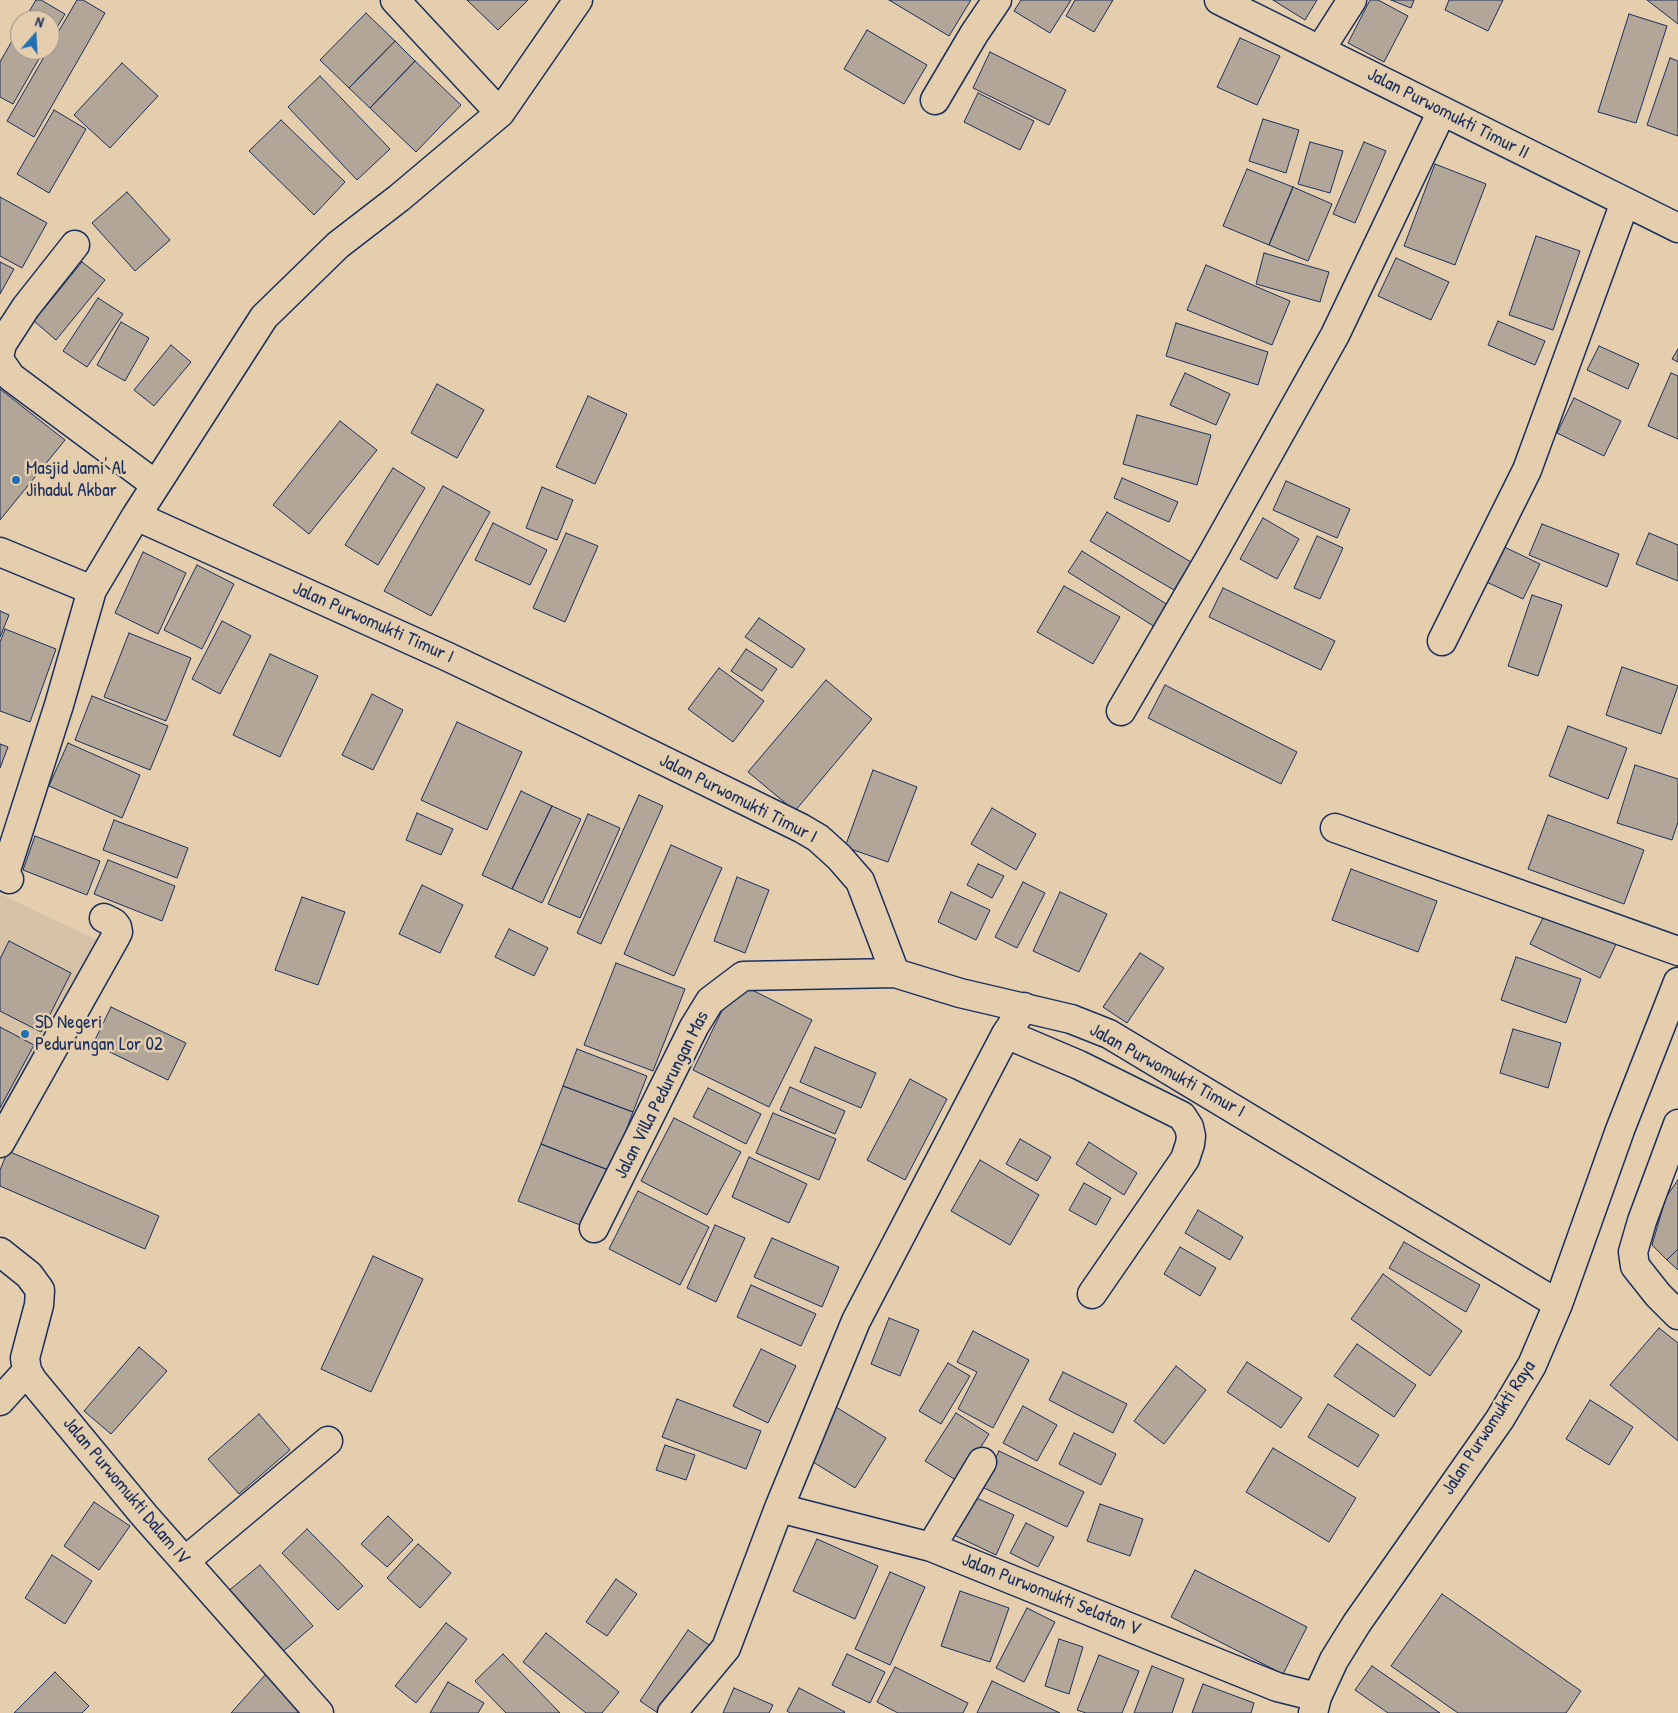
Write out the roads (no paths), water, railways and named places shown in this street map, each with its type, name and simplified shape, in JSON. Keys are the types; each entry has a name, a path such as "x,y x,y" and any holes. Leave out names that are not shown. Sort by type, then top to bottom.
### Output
{"street":[{"path":"394,0 500,113"},
{"path":"9,879 5,872 59,705 92,590 156,484 264,317 338,245 399,198 500,113 578,0"},
{"path":"936,100 974,34 998,0"},
{"name":"Jalan Purwomukti Timur II","path":"1219,0 1678,228"},
{"path":"1320,50 1352,0"},
{"path":"1121,711 1213,553 1335,335 1442,111"},
{"path":"1442,641 1527,470 1625,202"},
{"path":"0,353 2,344 26,307 75,245"},
{"path":"0,361 11,377 156,484"},
{"name":"Jalan Purwomukti Timur I","path":"136,516 448,657 788,821 818,838 839,857 860,881 895,973 960,993 1071,1019 1109,1034 1558,1304"},
{"path":"0,552 92,590"},
{"path":"1335,828 1678,951"},
{"path":"0,1143 118,932 114,923 104,918"},
{"name":"Jalan Villa Pedurungan Mas","path":"594,1228 694,1026 710,1001 717,995 743,976 895,973"},
{"name":"Jalan Purwomukti Raya","path":"1315,1705 1334,1660 1357,1623 1500,1419 1532,1365 1558,1304 1620,1130 1678,982"},
{"path":"672,1713 726,1648 779,1508 856,1321 1006,1034 1024,1007"},
{"path":"1006,1034 1079,1065 1182,1116 1189,1127 1190,1144 1185,1158 1092,1294"},
{"path":"1678,1124 1642,1221 1633,1252 1635,1266 1658,1295 1678,1315"},
{"path":"0,1252 29,1275 40,1290 39,1305 25,1358 27,1371 0,1401"},
{"name":"Jalan Purwomukti Dalam IV","path":"27,1371 32,1381 144,1515 320,1713"},
{"path":"185,1561 328,1441"},
{"path":"931,1547 982,1462"},
{"name":"Jalan Purwomukti Selatan V","path":"779,1508 931,1547 1277,1687 1315,1705"}],"place":[{"name":"Masjid Jami' Al Jihadul Akbar","path":"16,480"},
{"name":"SD Negeri Pedurungan Lor 02","path":"25,1034"}]}
